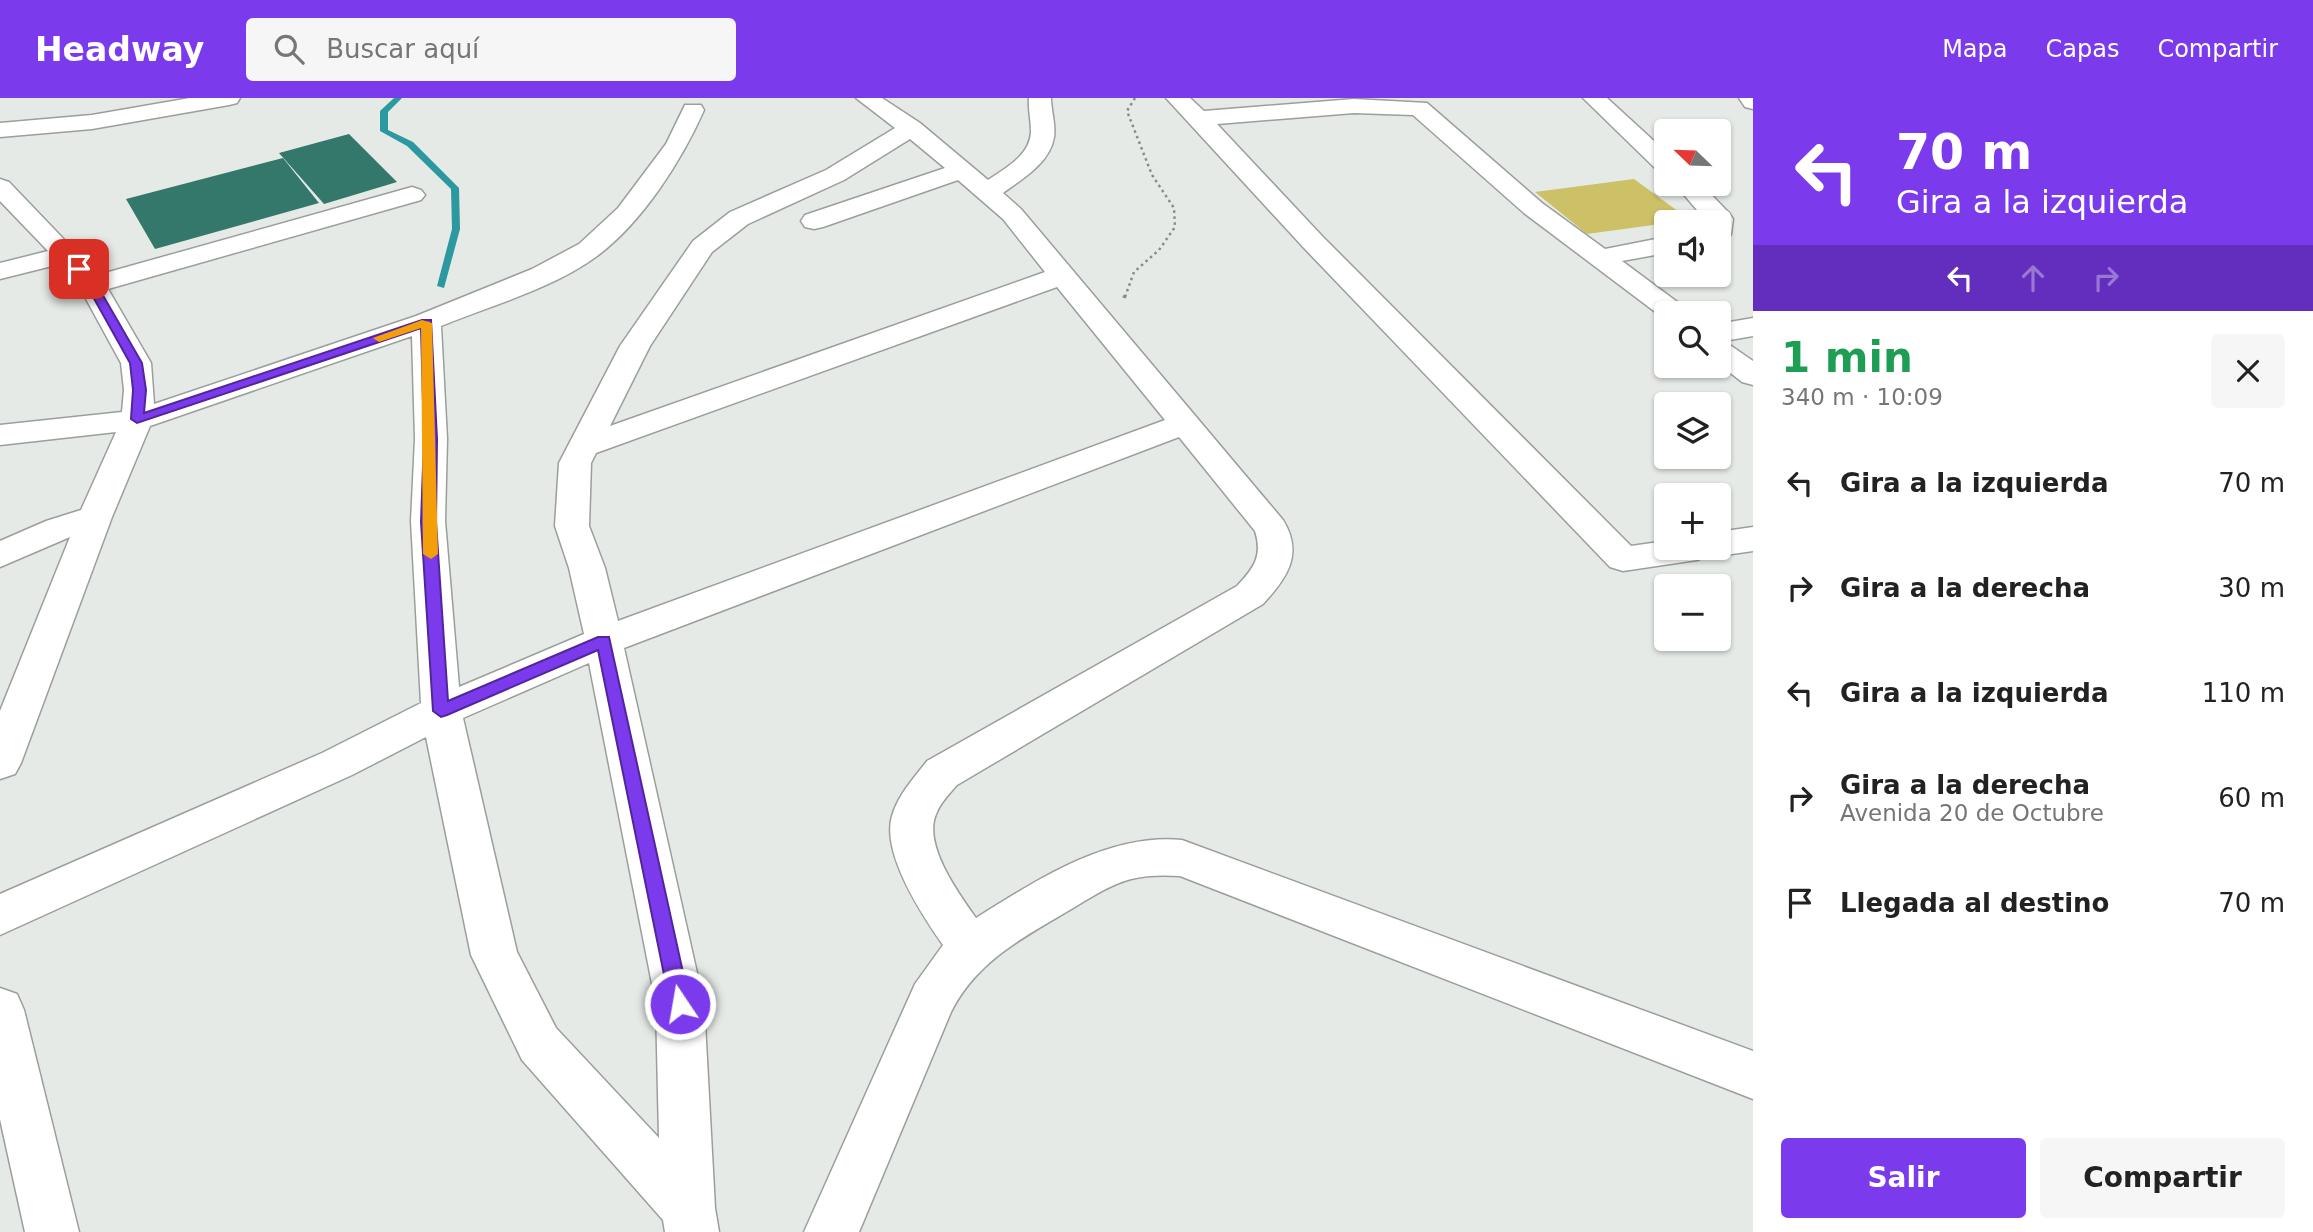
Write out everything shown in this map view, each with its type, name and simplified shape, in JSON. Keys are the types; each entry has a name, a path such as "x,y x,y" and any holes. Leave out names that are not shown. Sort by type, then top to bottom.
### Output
{"street":[{"path":"2,120 92,122 229,98"},
{"path":"867,98 912,128 1012,214 1271,528 1277,542 1274,566 1250,595 942,773 920,801 912,822 916,855 951,919 972,948"},
{"path":"814,221 976,182 1038,152 1043,136 1040,98"},
{"path":"1177,98 1199,118 1313,242 1623,559 1654,554"},
{"path":"1594,98 1654,154"},
{"path":"1199,118 1354,106 1419,108 1533,208 1658,301"},
{"path":"0,435 137,419 426,323 542,275 588,250 627,213 677,145 693,110"},
{"path":"690,1220 680,1004 604,641 587,568 572,526 575,463 635,346 702,247 739,218 835,176 912,128"},
{"path":"0,187 66,254 92,285 136,363 139,390 137,419 95,517 0,763"},
{"path":"92,285 412,194"},
{"path":"1698,196 1712,210"},
{"path":"1602,258 1654,246"},
{"path":"0,271 66,254"},
{"path":"583,447 1063,275"},
{"path":"426,323 430,439 428,522 441,711 494,955 539,1044 690,1220"},
{"path":"1731,331 1753,327"},
{"path":"1731,358 1753,376"},
{"path":"0,915 337,764 441,711 604,641 1186,423"},
{"path":"0,555 58,529 95,517"},
{"path":"1731,542 1753,539"},
{"path":"831,1232 853,1187 932,1000 953,966 972,948 1098,871 1143,856 1182,858 1753,1075"},
{"path":"0,1010 52,1232"}],"path":[{"path":"1109,331 1134,272 1159,250 1175,227 1174,208 1152,175 1127,111 1135,98"}],"shaded area":[{"path":"1634,179 1676,210 1654,210 1654,225 1587,234 1535,192"}],"building":[{"path":"349,134 397,182 324,204 279,153"},
{"path":"283,158 319,203 155,249 126,199"}],"waterway":[{"path":"398,98 384,111 384,131 410,144 455,188 456,229 441,286"}],"slow traffic":[{"path":"379,338 426,323 430,439 428,522 431,554"}],"route":[{"path":"79,269 92,285 136,363 139,390 137,419 426,323 430,439 428,522 441,711 604,641 680,1004"}]}
